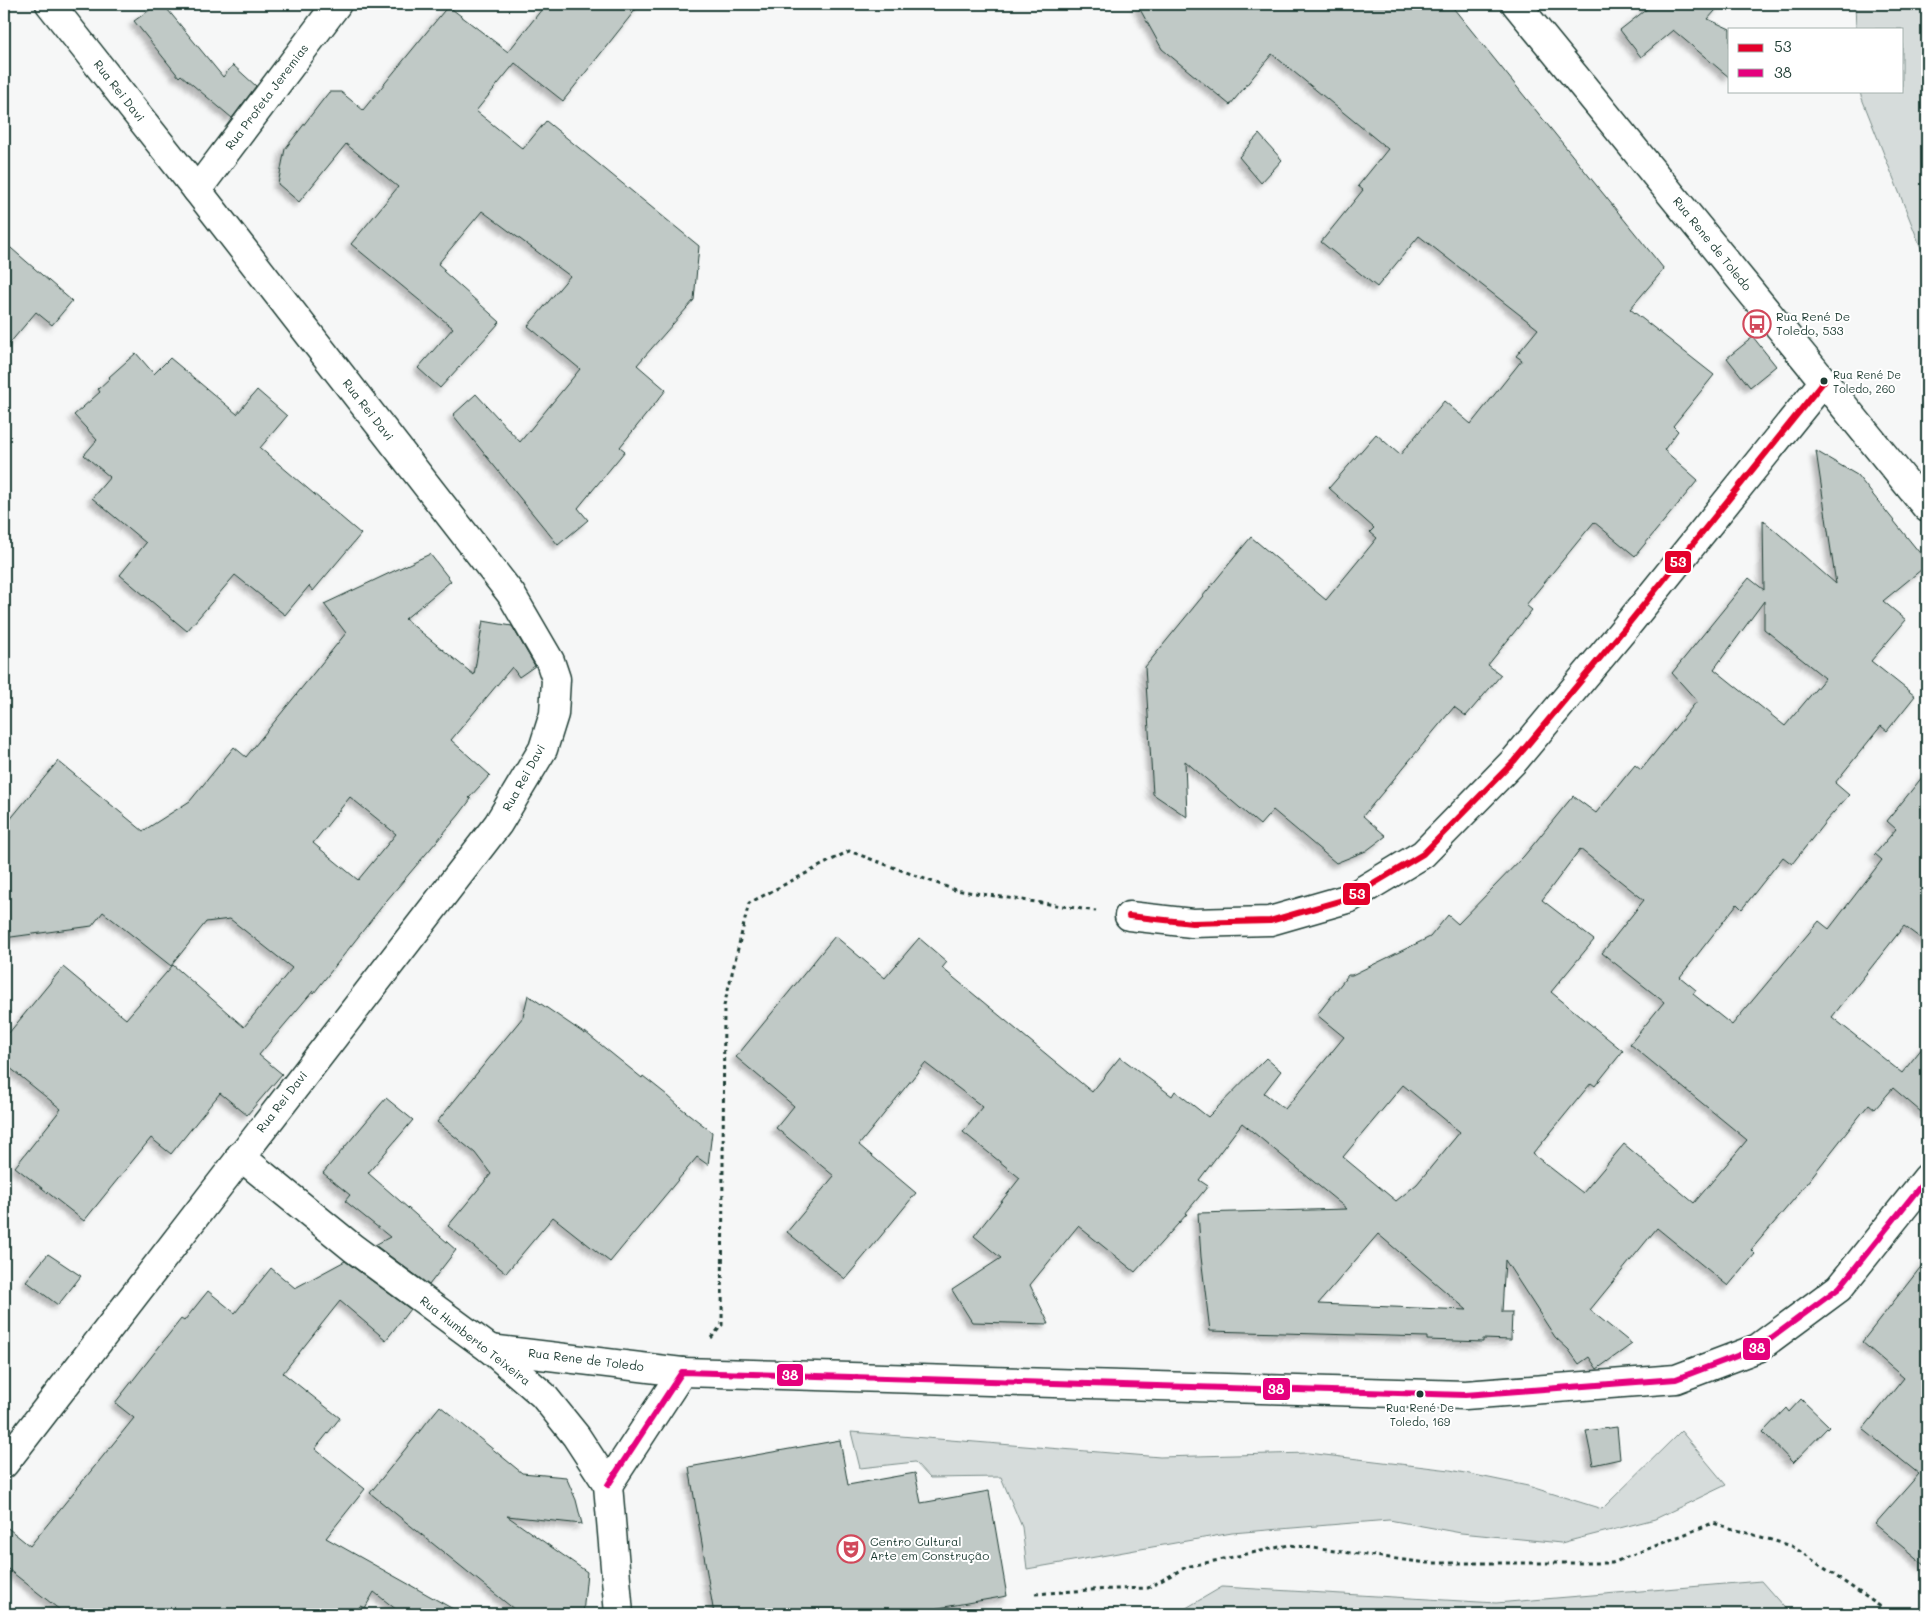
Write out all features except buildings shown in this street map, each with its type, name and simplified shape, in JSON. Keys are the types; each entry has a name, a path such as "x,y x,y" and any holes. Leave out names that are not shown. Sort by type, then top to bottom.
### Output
{"street":[{"name":"Rua Rei Davi","path":"4,1464 498,824 543,749 554,714 556,679 550,661 510,594 197,190 50,4"},
{"name":"Rua Profeta Jeremias","path":"197,190 337,4"},
{"name":"Rua Rene de Toledo","path":"1516,4 1927,508"},
{"path":"1129,916 1192,923 1270,921 1350,898 1423,854 1514,761 1625,628 1824,381"},
{"name":"Rua Humberto Teixeira","path":"240,1156 353,1248 490,1349 543,1395 576,1436 608,1485 619,1614"},
{"name":"Rua Rene de Toledo","path":"490,1349 682,1372 1465,1394 1676,1379 1758,1348 1839,1288 1927,1178"},
{"path":"608,1485 682,1372"}],"path":[{"path":"682,1372 722,1325 724,1006 749,903 849,850 955,890 1129,916"},
{"path":"1035,1594 1148,1588 1186,1567 1288,1546 1428,1563 1612,1563 1714,1523 1792,1546 1891,1614"}],"shaded area":[{"path":"1855,4 1927,4 1927,263 1860,92 1904,92 1904,28 1856,28"},
{"path":"1681,1431 1726,1485 1655,1519 1561,1543 1461,1533 1389,1520 1232,1533 1027,1569 1022,1527 1001,1477 930,1478 915,1462 860,1468 851,1432 1160,1457 1308,1453 1450,1470 1528,1486 1602,1509"},
{"path":"1761,1581 1790,1614 1176,1614 1222,1587 1496,1603"}],"transit line":[{"name":"53","path":"1129,916 1192,923 1270,921 1350,898 1423,854 1514,761 1625,628 1824,381"},
{"name":"38","path":"608,1485 682,1372 1465,1395 1676,1379 1758,1348 1839,1288 1927,1178"}],"place":[{"name":"Rua René De Toledo, 533","path":"1757,324"},
{"name":"Rua René De Toledo, 260","path":"1824,381"},
{"name":"Rua René De Toledo, 169","path":"1420,1394"},
{"name":"Centro Cultural Arte em Construção","path":"851,1549"}]}
